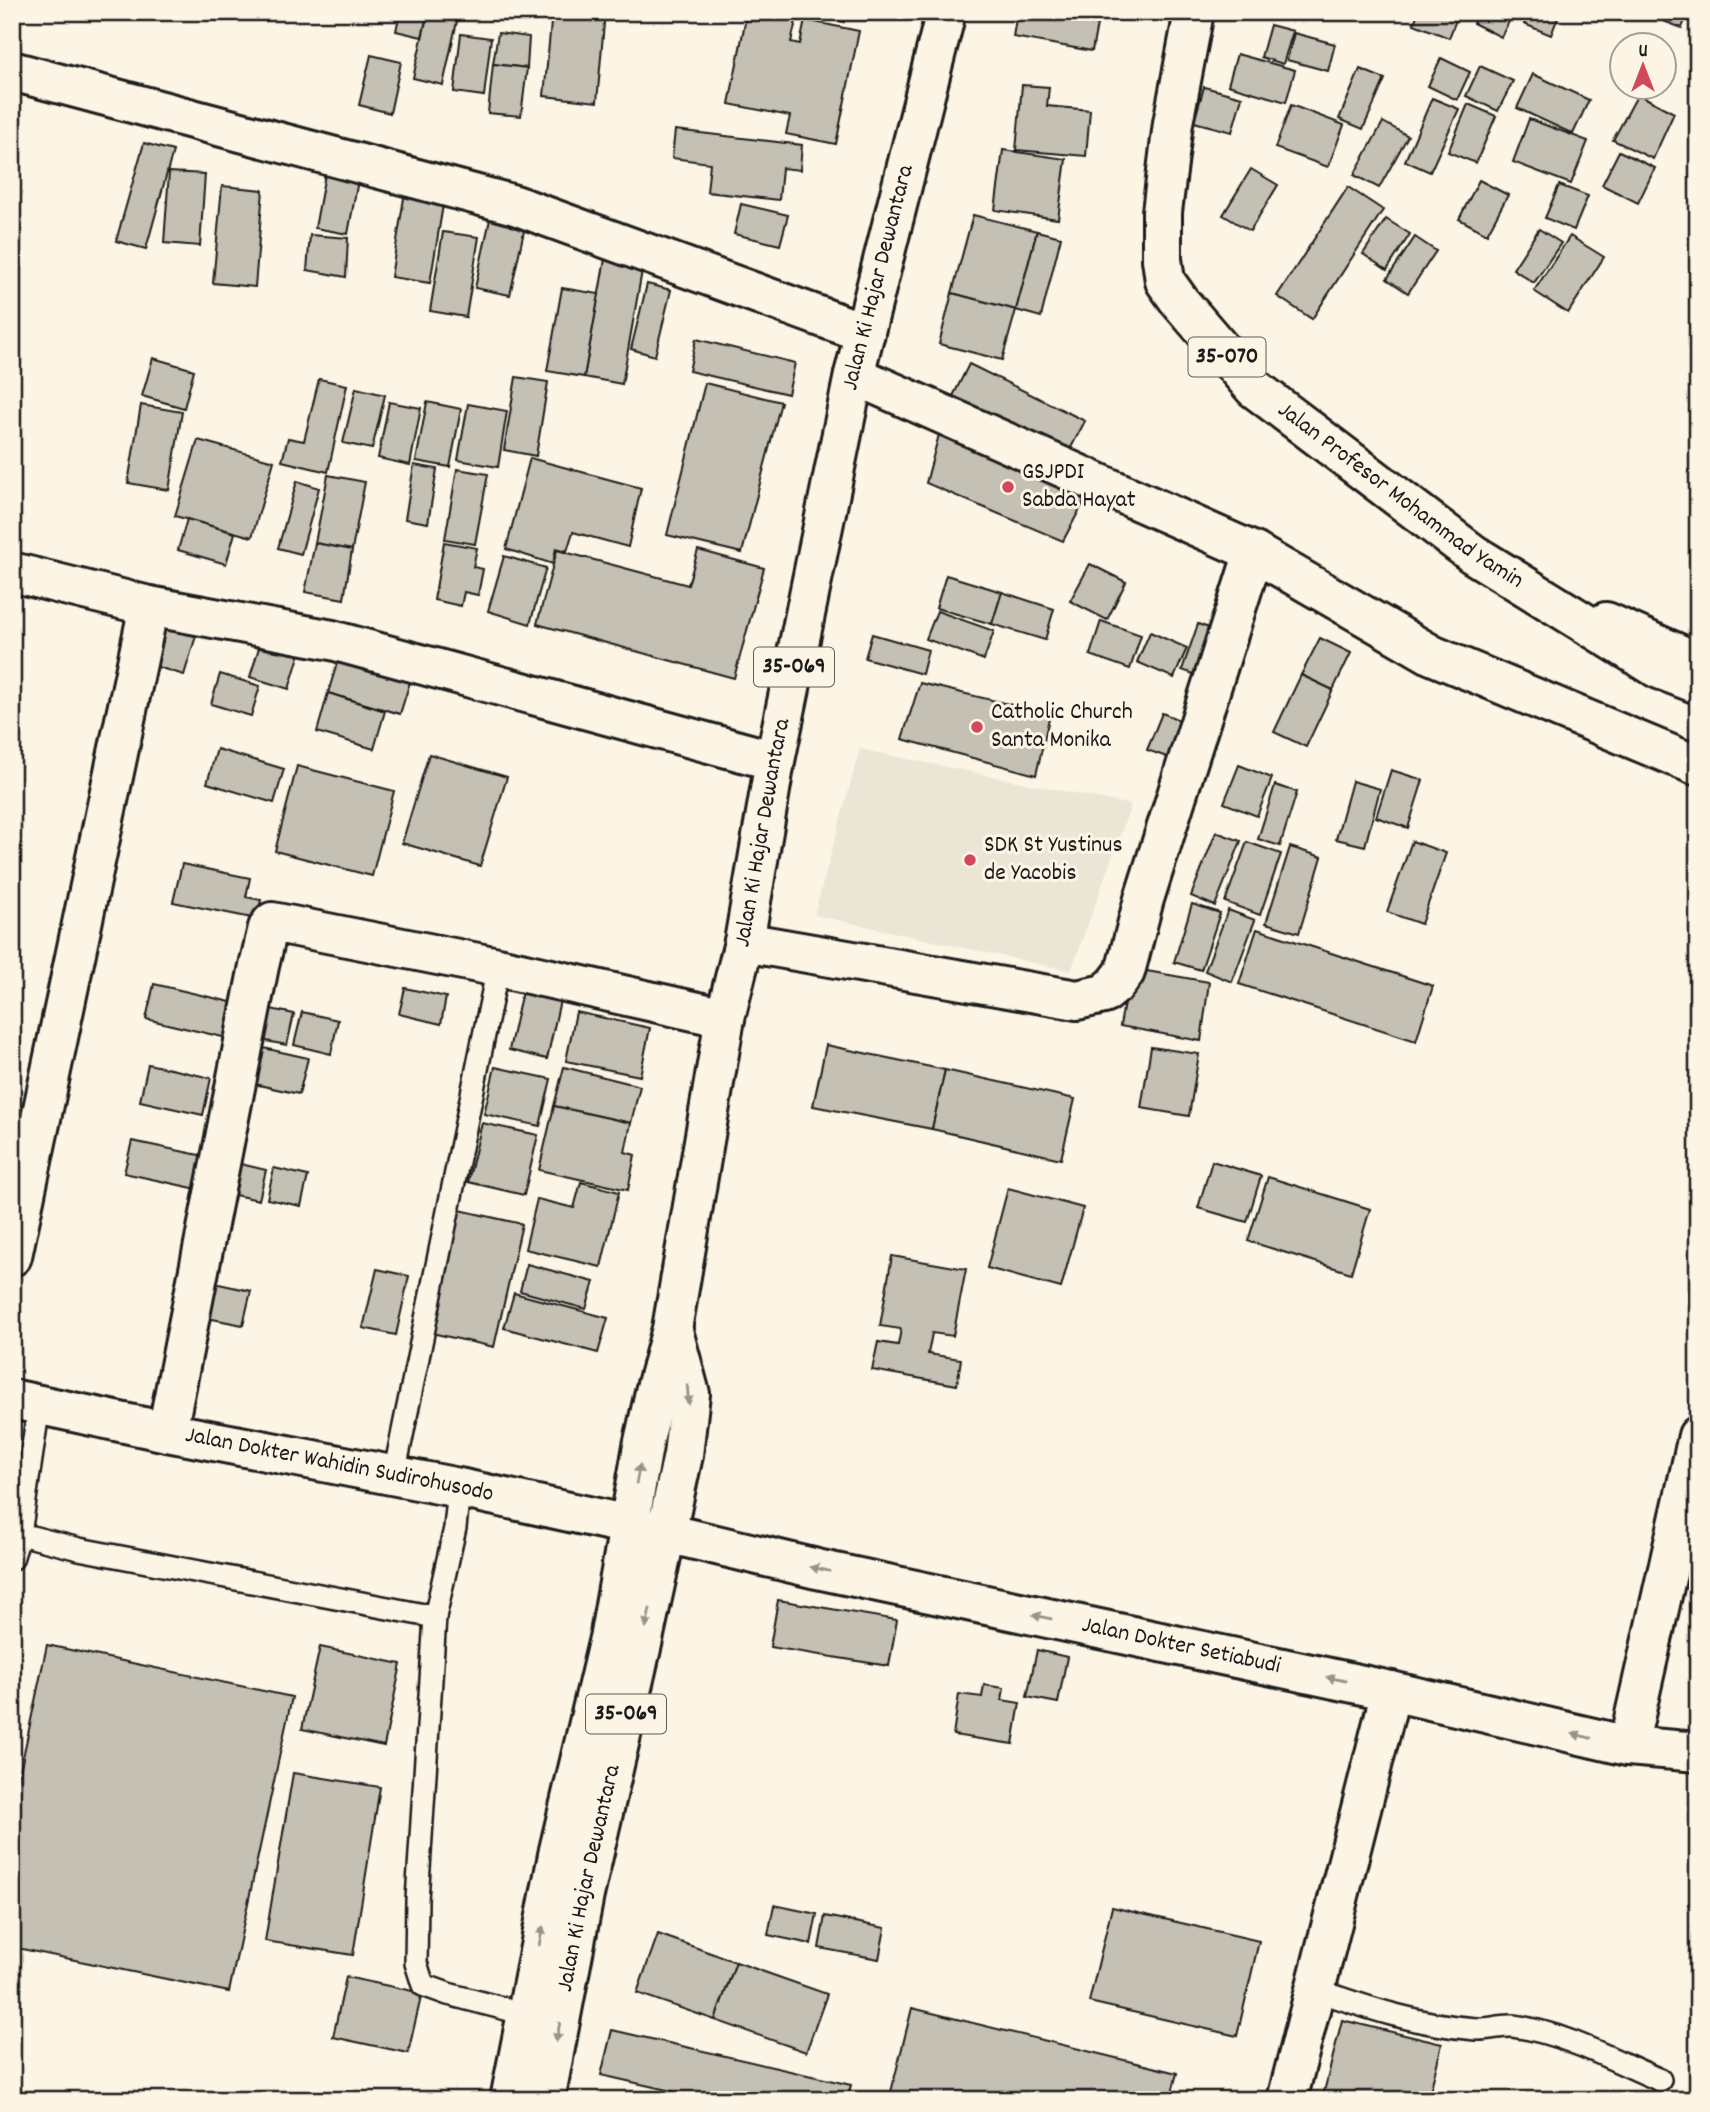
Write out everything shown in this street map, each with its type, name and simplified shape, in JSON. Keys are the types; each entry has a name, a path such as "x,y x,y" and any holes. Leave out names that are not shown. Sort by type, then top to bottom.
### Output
{"street":[{"name":"Jalan Ki Hajar Dewantara","path":"510,2100 559,1850 610,1634 655,1392 672,1329 725,1018 744,942 775,761 854,375 946,12"},
{"name":"Jalan Profesor Mohammad Yamin","path":"1194,12 1172,123 1162,212 1162,259 1166,281 1180,302 1254,388 1473,554 1518,582 1683,656 1698,659"},
{"path":"12,71 515,205 865,333"},
{"path":"854,375 1254,552 1432,655 1698,766"},
{"path":"744,942 1077,1000 1104,994 1125,972 1144,899 1254,552"},
{"path":"12,572 149,606 332,640 775,761"},
{"name":"35-070","path":"1518,582 1659,669 1698,684"},
{"path":"12,1256 149,606"},
{"path":"167,1432 256,980 270,924 274,922 498,967 725,1018"},
{"name":"Jalan Ki Hajar Dewantara","path":"545,2100 584,1895 683,1455 690,1394 672,1329"},
{"name":"Jalan Dokter Wahidin Sudirohusodo","path":"26,1402 459,1488 666,1533"},
{"path":"1628,1746 1698,1436"},
{"name":"Jalan Dokter Setiabudi","path":"666,1533 817,1569 1391,1691 1628,1746 1698,1752"},
{"path":"1287,2100 1391,1691"}],"lane":[{"path":"394,1475 498,967"},
{"path":"12,1559 20,1534 26,1402"},
{"path":"459,1488 455,1528 435,1617 417,1900 416,1963 423,1985 526,2014"},
{"path":"20,1534 79,1549 435,1617"},
{"path":"1314,1989 1372,2010 1438,2025 1479,2030 1511,2026 1556,2036 1660,2080"}],"shaded area":[{"name":"SDK St Yustinus de Yacobis","path":"860,749 1131,805 1071,971 814,915"}],"building":[{"path":"400,12 428,12 422,37 396,31"},
{"path":"428,12 459,12 443,85 413,78"},
{"path":"552,12 605,12 597,102 544,96"},
{"path":"747,12 771,12 797,17 791,42 800,44 805,20 859,31 836,144 786,134 790,116 729,104"},
{"path":"801,12 846,12 844,22"},
{"path":"1017,12 1061,12 1098,19 1092,51 1013,37"},
{"path":"1418,12 1459,12 1449,38 1414,24"},
{"path":"1479,12 1514,12 1501,37 1473,23"},
{"path":"1529,12 1560,12 1551,35 1524,24"},
{"path":"1639,12 1688,12 1682,28"},
{"path":"1270,25 1293,31 1283,64 1261,57"},
{"path":"498,33 529,37 527,68 493,64"},
{"path":"1294,33 1335,44 1328,71 1287,60"},
{"path":"461,34 491,38 484,96 454,92"},
{"path":"1237,54 1295,70 1286,102 1228,85"},
{"path":"371,55 401,62 390,113 359,105"},
{"path":"1441,58 1470,72 1457,100 1428,86"},
{"path":"493,64 527,68 521,116 488,113"},
{"path":"1480,66 1513,81 1498,111 1466,96"},
{"path":"1360,69 1385,79 1363,129 1339,119"},
{"path":"1533,74 1589,100 1573,134 1517,108"},
{"path":"1022,85 1049,87 1047,106 1090,110 1086,156 1016,150"},
{"path":"1204,87 1242,97 1232,132 1194,122"},
{"path":"1432,98 1459,109 1430,172 1405,161"},
{"path":"1634,102 1653,102 1674,113 1653,159 1613,140"},
{"path":"1468,104 1496,116 1476,163 1448,152"},
{"path":"1291,105 1344,125 1328,167 1275,148"},
{"path":"1529,119 1588,141 1571,184 1513,162"},
{"path":"1383,122 1408,136 1379,188 1354,175"},
{"path":"675,130 802,145 800,170 782,168 779,200 707,192 710,163 672,158"},
{"path":"144,143 173,151 146,249 116,241"},
{"path":"1003,150 1066,159 1058,219 995,210"},
{"path":"1619,151 1655,168 1638,203 1602,185"},
{"path":"328,158 361,164 348,234 315,228"},
{"path":"1251,169 1278,185 1250,231 1223,215"},
{"path":"169,172 205,174 200,246 164,243"},
{"path":"1479,180 1508,195 1487,234 1459,219"},
{"path":"1559,185 1588,196 1574,230 1545,218"},
{"path":"222,186 263,190 255,287 213,283"},
{"path":"1348,187 1383,210 1312,319 1277,296"},
{"path":"405,192 444,199 430,283 391,277"},
{"path":"741,204 788,215 780,245 734,234"},
{"path":"492,210 527,217 510,295 475,288"},
{"path":"973,215 1037,231 1016,310 952,293"},
{"path":"1386,219 1410,234 1387,270 1363,254"},
{"path":"1539,229 1561,243 1534,283 1513,269"},
{"path":"1037,231 1061,237 1041,317 1016,310"},
{"path":"443,232 479,237 466,317 430,311"},
{"path":"310,235 348,238 346,277 307,270"},
{"path":"1570,236 1604,257 1568,313 1534,291"},
{"path":"1415,237 1436,251 1408,293 1387,279"},
{"path":"605,259 643,265 622,384 584,377"},
{"path":"647,284 671,290 655,356 631,349"},
{"path":"562,288 599,294 584,377 547,371"},
{"path":"952,293 1016,310 1002,360 939,344"},
{"path":"696,339 795,363 788,394 689,371"},
{"path":"153,358 194,370 184,408 142,396"},
{"path":"969,364 1085,421 1063,463 948,406"},
{"path":"516,377 548,382 536,456 504,450"},
{"path":"319,379 347,385 328,472 282,461 288,438 304,441"},
{"path":"705,383 781,402 742,553 667,535"},
{"path":"356,388 385,395 372,449 343,443"},
{"path":"389,402 421,408 410,465 378,458"},
{"path":"427,402 461,409 450,467 416,461"},
{"path":"468,404 507,411 498,467 458,460"},
{"path":"141,405 182,412 169,490 128,483"},
{"name":"GSJPDI Sabda Hayat","path":"941,427 1090,490 1063,541 926,483"},
{"path":"198,440 274,461 252,537 175,516"},
{"path":"530,458 641,488 628,547 573,532 567,551 556,548 553,564 506,549"},
{"path":"414,465 437,469 428,523 405,519"},
{"path":"457,469 488,474 475,544 445,539"},
{"path":"328,475 365,482 352,550 315,543"},
{"path":"297,481 319,488 301,554 278,548"},
{"path":"187,519 235,533 226,564 178,550"},
{"path":"444,542 477,548 473,567 483,569 478,595 464,592 461,606 434,600"},
{"path":"315,543 352,550 344,599 305,592"},
{"path":"557,550 688,585 698,550 764,568 734,678 537,624"},
{"path":"504,556 546,568 530,624 488,611"},
{"path":"1090,564 1126,582 1107,620 1070,601"},
{"path":"946,575 1002,592 992,624 936,608"},
{"path":"1002,592 1054,609 1045,640 992,624"},
{"path":"937,611 994,631 984,660 926,639"},
{"path":"1101,621 1141,635 1130,669 1090,655"},
{"path":"152,623 196,636 184,675 141,662"},
{"path":"1198,624 1226,634 1210,680 1182,670"},
{"path":"1150,632 1187,648 1174,678 1137,662"},
{"path":"872,634 928,650 922,674 865,658"},
{"path":"1320,638 1351,653 1333,690 1301,675"},
{"path":"261,641 300,653 289,689 250,677"},
{"path":"338,660 410,682 400,714 328,693"},
{"path":"220,674 260,686 251,716 211,704"},
{"path":"1301,675 1333,690 1306,747 1274,732"},
{"name":"Catholic Church Santa Monika","path":"920,683 1050,714 1036,775 902,739"},
{"path":"328,693 385,711 374,749 317,732"},
{"path":"1162,713 1192,725 1178,761 1147,750"},
{"path":"217,749 284,769 274,803 207,783"},
{"path":"429,754 507,777 480,866 402,843"},
{"path":"1239,765 1272,778 1257,816 1224,803"},
{"path":"297,766 394,791 372,876 275,851"},
{"path":"1391,770 1423,780 1408,828 1376,817"},
{"path":"1352,781 1380,789 1365,846 1336,839"},
{"path":"1275,785 1297,792 1280,846 1258,839"},
{"path":"1216,832 1241,841 1215,906 1191,896"},
{"path":"1412,841 1446,853 1421,924 1387,912"},
{"path":"1247,842 1281,854 1260,915 1225,902"},
{"path":"1290,847 1322,857 1299,933 1266,923"},
{"path":"182,864 250,878 246,897 261,900 257,919 173,902"},
{"path":"1192,904 1220,913 1201,970 1174,962"},
{"path":"1228,910 1255,920 1232,982 1205,971"},
{"path":"1257,929 1433,986 1416,1041 1239,984"},
{"path":"1130,968 1209,982 1201,1041 1120,1026"},
{"path":"525,978 563,987 547,1059 509,1050"},
{"path":"154,984 235,1003 227,1038 146,1019"},
{"path":"405,988 446,997 441,1024 399,1014"},
{"path":"257,1006 294,1014 287,1045 250,1038"},
{"path":"302,1012 338,1020 331,1054 294,1045"},
{"path":"576,1012 650,1028 640,1076 566,1061"},
{"path":"250,1045 308,1058 299,1094 241,1081"},
{"path":"826,1045 945,1070 932,1129 813,1106"},
{"path":"1151,1047 1199,1054 1189,1116 1141,1108"},
{"path":"148,1064 211,1078 203,1115 140,1101"},
{"path":"495,1067 551,1079 540,1126 484,1114"},
{"path":"564,1067 640,1086 631,1123 554,1106"},
{"path":"945,1070 1075,1099 1061,1159 932,1129"},
{"path":"554,1106 631,1123 625,1152 635,1155 628,1190 539,1170"},
{"path":"482,1123 538,1135 524,1195 468,1182"},
{"path":"132,1141 209,1157 202,1190 124,1173"},
{"path":"1212,1161 1261,1176 1247,1222 1198,1208"},
{"path":"232,1162 266,1170 259,1200 225,1193"},
{"path":"274,1168 308,1176 301,1206 267,1199"},
{"path":"1268,1177 1370,1209 1351,1273 1248,1241"},
{"path":"581,1182 619,1192 601,1267 525,1249 537,1199 574,1208"},
{"path":"1008,1188 1083,1208 1061,1288 987,1268"},
{"path":"455,1209 522,1224 494,1347 427,1332"},
{"path":"892,1256 966,1269 953,1336 932,1333 928,1354 961,1359 957,1385 872,1370 878,1342 898,1345 901,1329 880,1326"},
{"path":"527,1264 594,1282 586,1309 520,1291"},
{"path":"377,1269 409,1276 396,1335 363,1328"},
{"path":"205,1281 251,1291 243,1325 197,1316"},
{"path":"514,1293 608,1318 598,1353 504,1328"},
{"path":"778,1600 897,1620 889,1666 770,1647"},
{"path":"47,1645 292,1697 229,1992 12,1947 12,1809"},
{"path":"320,1647 401,1664 384,1746 302,1729"},
{"path":"1037,1650 1067,1657 1058,1703 1027,1697"},
{"path":"984,1685 1004,1688 1002,1700 1020,1703 1013,1744 953,1735 959,1694 982,1697"},
{"path":"293,1773 380,1787 353,1955 265,1941"},
{"path":"774,1905 817,1914 811,1944 768,1935"},
{"path":"1112,1907 1259,1941 1237,2036 1089,2002"},
{"path":"825,1916 885,1928 879,1959 819,1948"},
{"path":"658,1934 736,1962 715,2020 637,1993"},
{"path":"736,1962 827,1994 806,2052 715,2020"},
{"path":"346,1977 422,1993 408,2053 333,2037"},
{"path":"912,2008 1177,2073 1170,2100 889,2100"},
{"path":"1342,2020 1442,2044 1428,2100 1322,2100"},
{"path":"612,2030 851,2085 847,2100 711,2100 601,2075"}],"place":[{"name":"GSJPDI Sabda Hayat","path":"1008,487"},
{"name":"Catholic Church Santa Monika","path":"977,727"},
{"name":"SDK St Yustinus de Yacobis","path":"970,860"}]}
